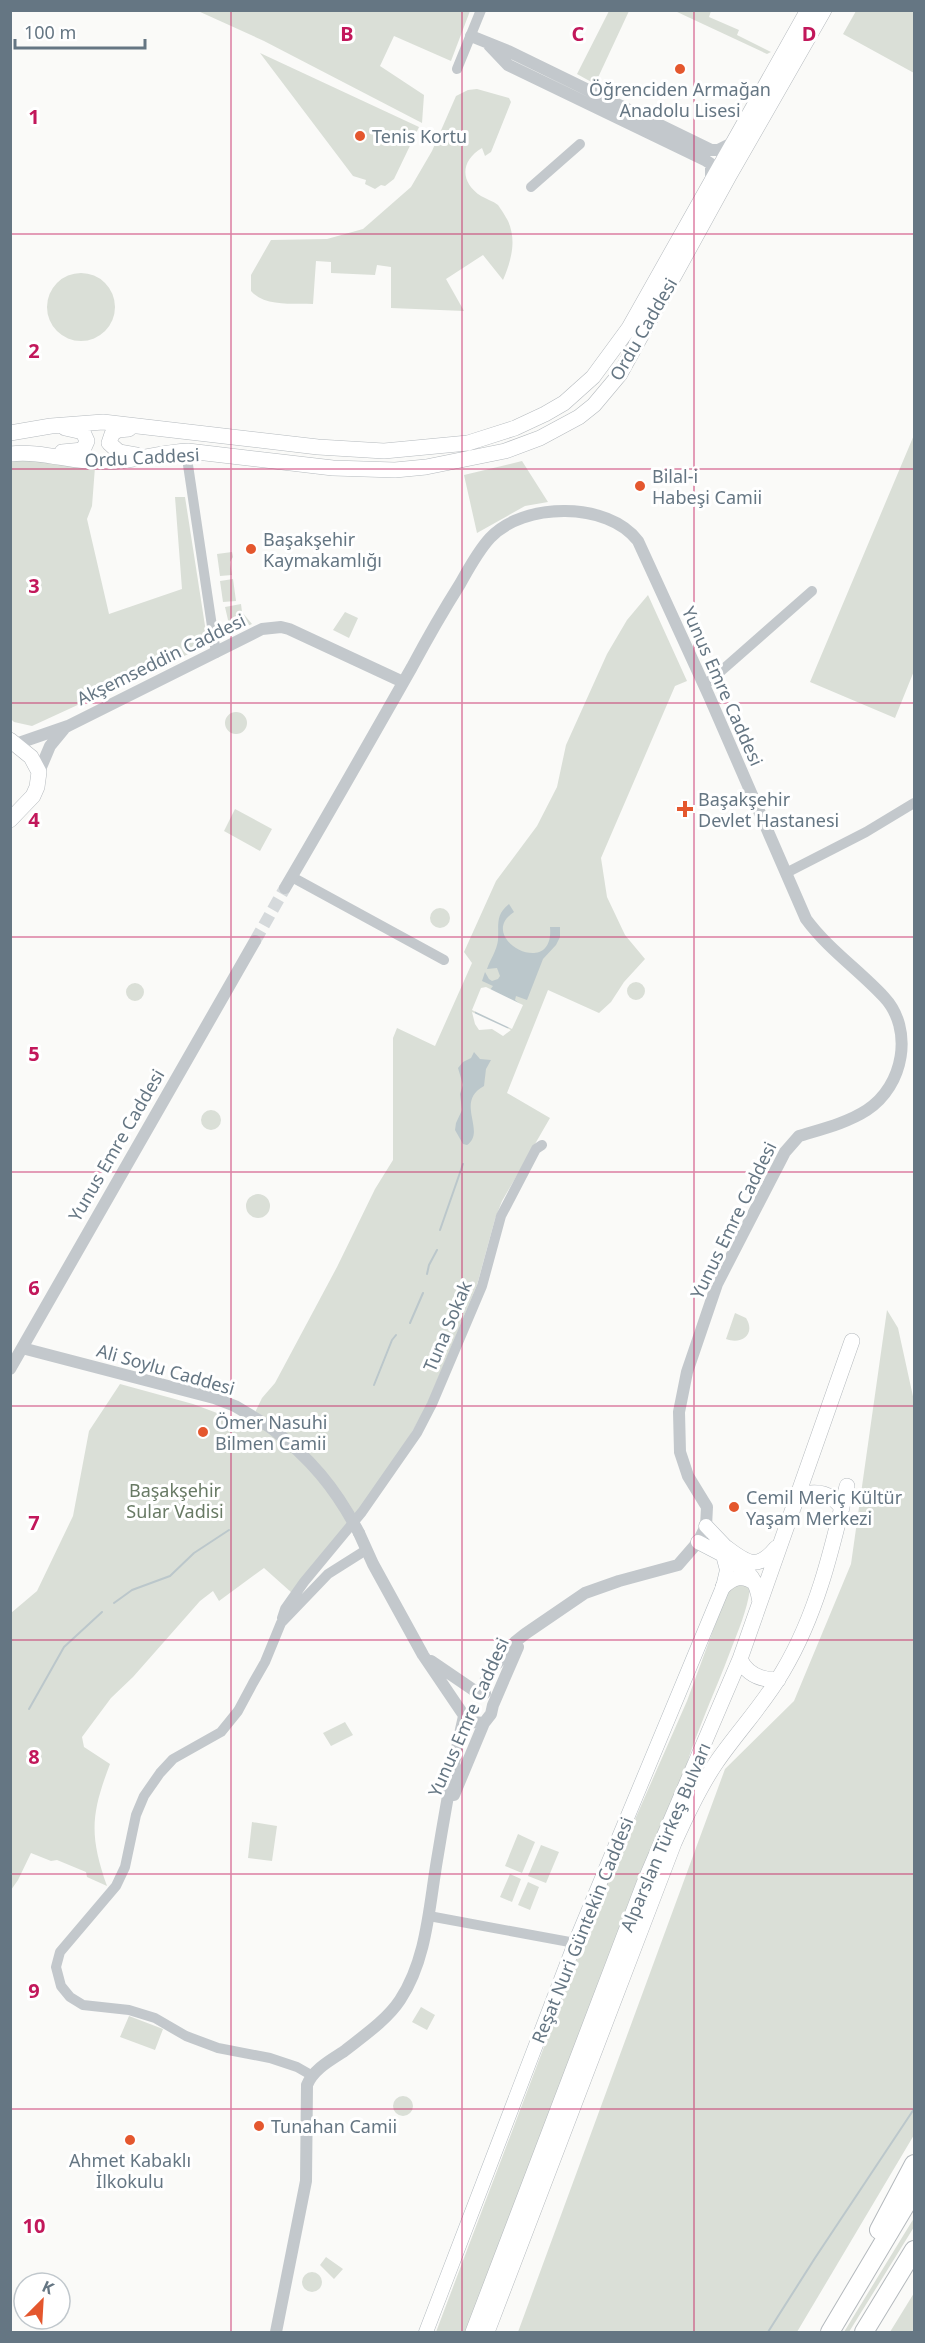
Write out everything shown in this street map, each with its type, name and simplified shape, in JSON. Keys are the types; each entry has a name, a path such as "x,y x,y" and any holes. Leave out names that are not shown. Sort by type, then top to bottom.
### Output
{"highway":[{"path":"866,2271 876,2236 915,2164"},
{"path":"830,2332 915,2191"},
{"path":"864,2332 915,2250"}],"main road":[{"name":"Ordu Caddesi","path":"10,433 51,426 103,422 318,447 384,451 468,442 515,428 564,403 593,378 628,328 808,10"},
{"name":"Ordu Caddesi","path":"10,454 30,452 66,459 121,462 169,451 188,451 333,468 405,469 505,451 540,438 579,417 594,405 620,374 824,10"},
{"path":"30,452 78,452 86,446 87,436 83,432 51,426"},
{"path":"142,456 113,449 109,444 112,434 118,430 156,428"},
{"path":"12,816 24,808 33,796 39,772 31,757 13,743"},
{"name":"Alparslan Türkeş Bulvarı","path":"473,2332 645,1881 740,1659 852,1341"},
{"name":"Alparslan Türkeş Bulvarı","path":"487,2332 678,1835 696,1797 716,1763 778,1680 795,1649 809,1618 830,1558 847,1486"},
{"path":"799,1495 825,1493 835,1499 842,1508"},
{"path":"706,1526 725,1552 748,1572 757,1584 760,1602"},
{"path":"698,1542 760,1563 766,1560 782,1542"},
{"name":"Reşat Nuri Güntekin Caddesi","path":"426,2332 575,1943 723,1587 727,1570 725,1552"},
{"path":"723,1587 729,1581 742,1577 757,1584"},
{"path":"740,1659 748,1672 760,1678 778,1680"}],"street":[{"path":"457,69 481,10"},
{"path":"471,36 508,51 711,150 718,150 735,141"},
{"path":"488,44 508,65 705,160 711,164 710,185"},
{"path":"531,187 579,144"},
{"path":"188,451 188,465 216,653"},
{"name":"Yunus Emre Caddesi","path":"288,883 456,589 490,538 504,526 522,517 546,512 564,511 606,519 625,528 638,542 806,919 814,931 884,997 894,1010 900,1023 902,1050 900,1063 889,1085 869,1109 851,1119 799,1136 793,1141 785,1152 717,1284 687,1372 679,1412 680,1452 688,1476 707,1507 706,1526 698,1542 678,1565 585,1593 525,1634 491,1671 477,1691 470,1693 463,1700 429,1916 417,1964 400,2001 391,2012 311,2075"},
{"path":"704,686 812,591"},
{"name":"Akşemseddin Caddesi","path":"13,743 68,726 262,629 281,627 403,682"},
{"name":"Akşemseddin Caddesi","path":"39,772 50,746 68,726"},
{"path":"786,873 915,804"},
{"path":"288,883 444,960"},
{"name":"Yunus Emre Caddesi","path":"10,1369 255,941"},
{"name":"Tuna Sokak","path":"311,2075 297,2067 270,2058 218,2048 186,2036 147,2015 129,2010 83,2005 70,1997 62,1986 56,1967 60,1952 116,1886 124,1867 136,1815 144,1796 173,1759 221,1732 238,1711 265,1662 285,1610 304,1582 362,1512 417,1433 432,1404 482,1286 501,1216 536,1149 542,1145"},
{"name":"Ali Soylu Caddesi","path":"22,1348 214,1398 235,1406 270,1426 299,1450 323,1475 343,1502 366,1550 423,1655 462,1713"},
{"path":"281,1623 328,1574 366,1550"},
{"name":"Yunus Emre Caddesi","path":"445,1815 484,1722 491,1714 525,1634"},
{"name":"Ali Soylu Caddesi","path":"423,1655 448,1675 477,1691"},
{"path":"477,1691 489,1696 493,1705"},
{"path":"462,1713 472,1722 484,1722"},
{"path":"429,1916 575,1943"},
{"path":"276,2332 306,2181 307,2085 311,2075"}],"green space":[{"path":"198,11 470,11 451,61 394,36 380,66 424,95 422,123 264,41"},
{"path":"609,11 629,11 595,84 577,74"},
{"path":"675,11 711,11 709,17 739,30 737,35 771,52 767,54"},
{"path":"856,11 914,11 914,73 843,34"},
{"path":"260,53 419,127 394,179 385,186 381,185 375,189 365,184 366,180 353,176"},
{"path":"477,89 509,98 511,102 491,152 485,156 482,148 475,153 466,165 465,172 474,190 498,205 511,228 512,251 503,280 483,255 446,279 464,311 391,308 391,267 377,265 375,275 331,273 331,262 316,261 313,304 271,302 251,291 251,275 271,240 327,239 363,229 411,187 432,151 456,96 468,90"},
{"path":"81,273 94,276 105,283 112,294 115,307 112,320 105,331 94,338 81,341 68,338 57,331 50,320 47,307 50,294 57,283 68,276"},
{"path":"914,435 914,671 895,718 810,682"},
{"path":"28,456 95,467 92,506 87,519 109,614 182,589 175,497 185,497 208,645 32,726 14,722 11,719 10,463"},
{"path":"522,461 548,502 525,506 477,533 464,475"},
{"path":"232,552 233,557 230,562 232,575 220,576 217,554"},
{"path":"233,579 236,601 223,602 220,581"},
{"name":"Başakşehir Sular Vadisi","path":"648,595 687,681 675,686 601,858 607,897 625,935 645,959 624,982 611,1002 599,1013 548,990 507,1093 550,1118 502,1201 477,1285 426,1407 403,1448 347,1526 292,1593 264,1568 219,1601 213,1591 200,1601 133,1677 111,1698 82,1737 84,1747 110,1764 99,1797 95,1825 97,1852 107,1886 87,1877 86,1872 57,1860 51,1861 31,1853 11,1890 11,1613 37,1591 73,1516 89,1431 120,1384 193,1404 249,1425 262,1398 275,1383 337,1267 375,1189 393,1160 393,1038 397,1028 435,1046 472,963 464,952 496,881 537,826 557,787 566,745 607,654 627,620"},
{"path":"241,604 242,612 252,624 231,633 225,607"},
{"path":"345,612 358,618 349,638 333,630"},
{"path":"236,712 244,715 247,723 244,731 236,734 228,731 225,723 228,715"},
{"path":"235,809 272,829 260,851 224,831"},
{"path":"440,908 447,911 450,918 447,925 440,928 433,925 430,918 433,911"},
{"path":"632,982 640,982 645,987 643,998 632,1000 627,995 627,987"},
{"path":"135,983 141,986 144,992 141,998 135,1001 129,998 126,992 129,986"},
{"path":"211,1110 218,1113 221,1120 218,1127 211,1130 204,1127 201,1120 204,1113"},
{"path":"258,1194 267,1197 270,1206 267,1215 258,1218 249,1215 246,1206 249,1197"},
{"path":"887,1310 898,1328 914,1401 914,2135 797,2332 518,2332 725,1769 794,1701 851,1564"},
{"path":"735,1313 746,1318 749,1324 748,1333 742,1339 726,1339"},
{"path":"744,1583 750,1589 739,1629 468,2332 436,2332 600,1899 687,1701 725,1598 733,1586"},
{"path":"345,1722 353,1735 331,1746 323,1733"},
{"path":"252,1822 277,1826 272,1861 248,1858"},
{"path":"518,1834 535,1842 522,1873 505,1866"},
{"path":"541,1845 559,1852 546,1883 528,1876"},
{"path":"510,1874 521,1879 512,1902 500,1897"},
{"path":"528,1882 539,1887 530,1910 518,1905"},
{"path":"421,2007 435,2015 427,2030 412,2022"},
{"path":"129,2016 163,2029 155,2050 120,2037"},
{"path":"403,2096 410,2099 413,2106 410,2113 403,2116 396,2113 393,2106 396,2099"},
{"path":"914,2218 914,2227 849,2332 844,2332"},
{"path":"326,2257 343,2269 334,2279 320,2265"},
{"path":"312,2272 319,2275 322,2282 319,2289 312,2292 305,2289 302,2282 305,2275"},
{"path":"914,2293 914,2332 890,2332"}],"shaded area":[{"path":"509,904 514,912 504,922 503,933 519,950 530,953 541,951 548,943 550,927 560,927 560,937 543,959 527,1000 516,996 515,1000 520,1004 511,1025 503,1033 475,1014 475,1009 493,986 482,981 485,972 492,981 500,976 497,968 487,969 498,940 500,916"},
{"path":"474,1052 480,1059 491,1060 486,1069 484,1086 475,1093 472,1100 474,1132 467,1145 463,1144 455,1130 462,1110 460,1094 463,1085 458,1068 471,1058"}],"pier":[{"path":"486,987 523,1005 512,1029 472,1010 481,988"},
{"path":"472,1012 511,1030 503,1036 492,1029 479,1030"}],"waterway":[{"path":"440,1230 463,1164"},
{"path":"427,1274 437,1250"},
{"path":"410,1323 423,1293"},
{"path":"374,1385 396,1335"},
{"path":"114,1603 132,1590 170,1576 194,1553 229,1530"},
{"path":"29,1709 64,1647 102,1612"},
{"path":"768,2332 914,2109"}],"tunnel":[{"path":"255,941 285,888"}],"place":[{"name":"Öğrenciden Armağan Anadolu Lisesi","path":"680,69"},
{"name":"Tenis Kortu","path":"360,136"},
{"name":"Bilal-i Habeşi Camii","path":"640,486"},
{"name":"Başakşehir Kaymakamlığı","path":"251,549"},
{"name":"Başakşehir Devlet Hastanesi","path":"685,809"},
{"name":"Ömer Nasuhi Bilmen Camii","path":"203,1432"},
{"name":"Cemil Meriç Kültür Yaşam Merkezi","path":"734,1507"},
{"name":"Tunahan Camii","path":"259,2126"},
{"name":"Ahmet Kabaklı İlkokulu","path":"130,2140"}]}
